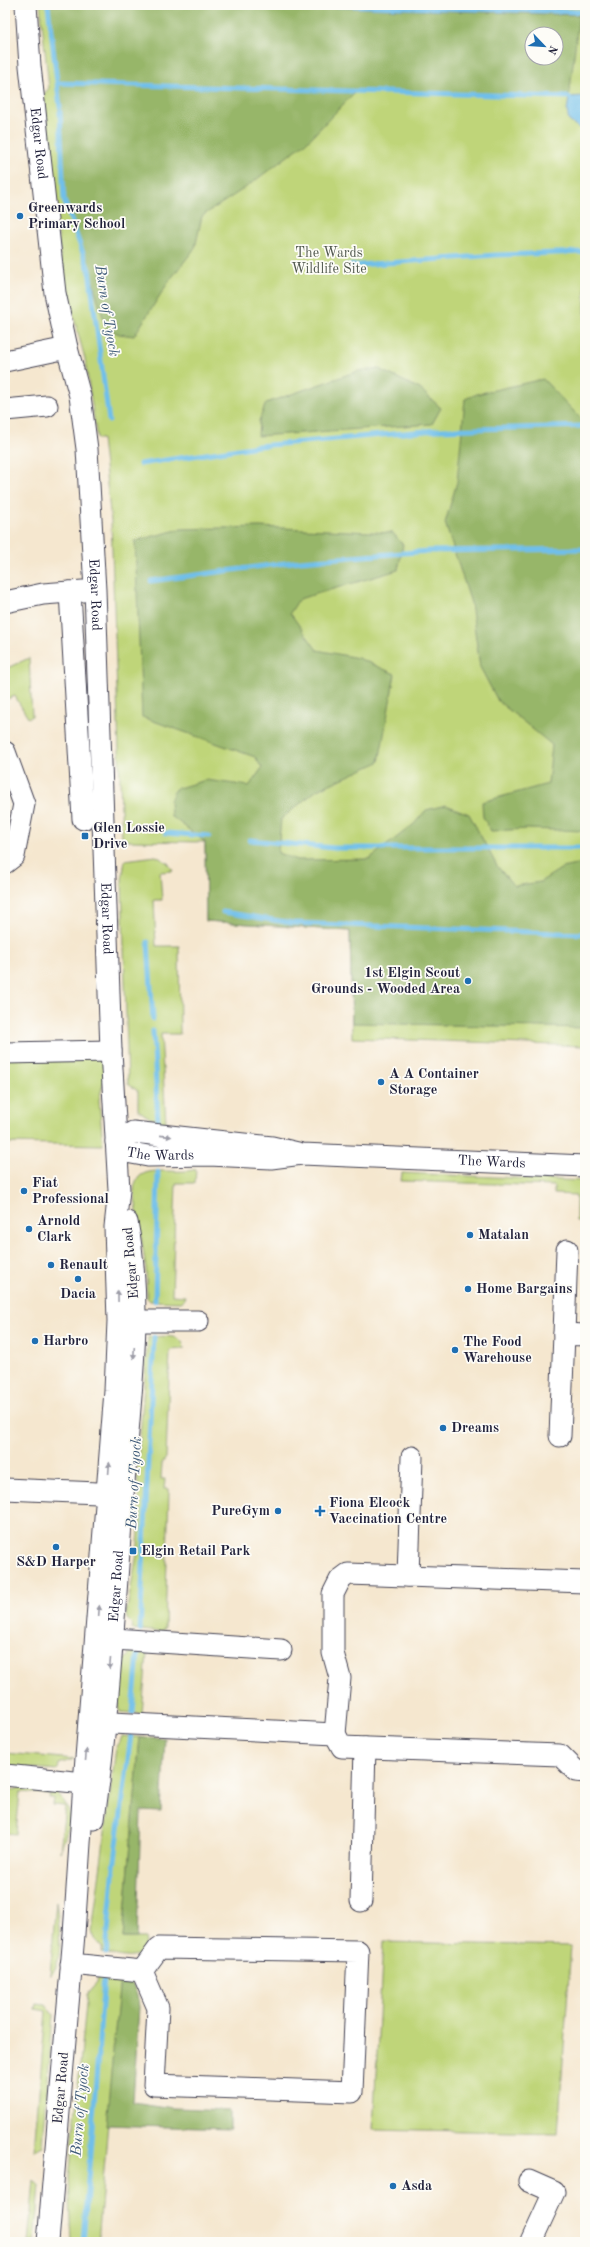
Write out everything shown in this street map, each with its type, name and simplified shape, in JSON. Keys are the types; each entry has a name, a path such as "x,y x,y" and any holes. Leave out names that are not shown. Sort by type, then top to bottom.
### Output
{"street":[{"name":"Edgar Road","path":"26,5 30,66 56,293 67,348 80,396 87,449 95,590 111,1051 115,1118 125,1137 118,1182 115,1227 127,1320 92,1783 71,1964 48,2242"},
{"path":"5,361 67,348"},
{"path":"5,410 48,406"},
{"path":"5,602 43,594 95,590"},
{"path":"70,592 83,819"},
{"path":"5,752 24,804 14,856 5,863"},
{"path":"5,1053 111,1051"},
{"name":"The Wards","path":"302,1154 272,1147 125,1137 126,1152 139,1155 271,1158 302,1154 585,1166"},
{"path":"118,1182 130,1161 139,1155"},
{"path":"560,1436 567,1250"},
{"path":"127,1320 198,1321"},
{"path":"564,1334 585,1335"},
{"path":"408,1576 412,1457"},
{"path":"5,1489 115,1494"},
{"path":"585,1582 348,1574 336,1585 333,1594 333,1652 340,1678 335,1734 342,1747 560,1755 576,1771 585,1772"},
{"path":"104,1639 281,1650"},
{"path":"97,1722 335,1734"},
{"path":"361,1901 365,1748"},
{"path":"5,1775 92,1783"},
{"path":"159,1948 358,1951 352,2092 154,2085 158,2008 142,1971 159,1948"},
{"path":"71,1964 142,1971"},
{"path":"529,2181 554,2192 531,2242"}],"green space":[{"name":"The Wards Wildlife Site","path":"40,5 327,5 556,11 555,5 585,5 585,1046 352,1038 350,931 206,921 205,842 128,841 122,838 111,521 102,439 97,439 85,359 62,274 44,94 49,88"},
{"path":"48,5 264,5 579,15 569,97 355,92 308,141 245,188 202,216 195,248 169,281 134,336 119,334 106,328 89,270 64,200 61,129"},
{"path":"379,369 420,389 441,408 432,424 258,436 259,421 266,403 358,371"},
{"path":"543,379 585,423 585,831 527,829 491,831 483,817 482,802 548,784 552,745 498,701 480,667 471,603 445,523 457,482 465,399 477,394"},
{"path":"259,527 393,533 403,545 398,570 299,599 290,613 317,650 358,658 395,674 379,762 317,790 281,819 278,853 297,860 369,859 414,824 426,810 446,805 469,814 497,866 514,886 540,882 562,868 585,863 585,1028 352,1023 350,931 206,921 205,842 171,816 170,801 175,789 206,780 249,786 262,768 255,757 142,717 135,541 181,529"},
{"path":"29,658 32,716 28,718 15,696 5,700 5,669"},
{"path":"156,856 168,863 173,871 160,872 162,900 154,900 156,946 179,946 180,1034 161,1034 166,1123 150,1118 138,1110 138,1091 128,1084 122,880 125,860"},
{"path":"111,1051 99,1100 103,1145 5,1143 5,1053"},
{"path":"196,1169 195,1183 176,1183 172,1295 185,1296 184,1299 180,1302 150,1301 147,1298 146,1269 134,1191 136,1181 141,1175 149,1172 187,1171"},
{"path":"402,1173 585,1181 585,1221 576,1221 576,1195 554,1194 554,1186 401,1181"},
{"path":"164,1336 176,1338 183,1344 184,1349 170,1350 166,1458 162,1463 161,1479 165,1479 164,1489 169,1489 165,1629 161,1632 131,1629 132,1624 127,1619 126,1614 137,1554 140,1520 137,1474 148,1337"},
{"path":"129,1652 147,1653 142,1714 121,1712 119,1707 123,1663 124,1659 128,1657"},
{"path":"122,1736 140,1737 123,1938 146,1938 141,1953 131,1957 102,1953 102,1948 96,1941 92,1932 116,1748"},
{"path":"140,1737 165,1738 161,1812 141,1811 137,1938 123,1938"},
{"path":"5,1753 74,1759 59,1764 58,1770 5,1766"},
{"path":"22,1787 58,1790 58,1795 68,1808 69,1815 68,1829 60,1852 65,1806 52,1805 53,1798 49,1798 50,1794 20,1792 16,1834 5,1833 5,1793"},
{"path":"56,1901 60,1940 58,1961 55,1969 50,1975"},
{"path":"383,1942 571,1946 558,2133 373,2129"},
{"path":"98,1976 120,1978 98,2242 72,2242 69,2179 87,1994 97,1983"},
{"path":"120,1978 129,1982 134,1988 139,2007 133,2102 173,2108 230,2110 230,2129 106,2125"},
{"path":"36,2004 46,2005 53,2015 43,2146 34,2150 46,2011 35,2009"},
{"path":"34,2180 39,2186 34,2242 28,2242"}],"water":[{"path":"585,96 585,132 569,121 567,111 569,97"}],"waterway":[{"name":"Burn of Tyock","path":"48,5 60,107"},
{"path":"334,5 585,12"},
{"path":"59,83 569,97"},
{"name":"Burn of Tyock","path":"60,112 64,200 89,270 109,421"},
{"path":"345,266 496,255 585,252"},
{"path":"140,464 258,446 438,430 585,426"},
{"path":"151,581 300,561 429,551 585,549"},
{"path":"166,833 209,836"},
{"path":"250,840 334,848 585,848"},
{"path":"223,912 292,923 585,934"},
{"name":"Burn of Tyock","path":"148,942 153,1019"},
{"name":"Burn of Tyock","path":"153,1031 158,1121"},
{"name":"Burn of Tyock","path":"155,1301 158,1172"},
{"name":"Burn of Tyock","path":"140,1630 154,1337"},
{"name":"Burn of Tyock","path":"133,1713 138,1652"},
{"name":"Burn of Tyock","path":"106,1953 113,1876 131,1735"},
{"name":"Burn of Tyock","path":"83,2242 104,1979"}],"railway":[{"path":"582,2242 585,2236"}],"place":[{"name":"Greenwards Primary School","path":"20,216"},
{"name":"Glen Lossie Drive","path":"85,836"},
{"name":"1st Elgin Scout Grounds - Wooded Area","path":"468,981"},
{"name":"A A Container Storage","path":"381,1082"},
{"name":"Fiat Professional","path":"24,1191"},
{"name":"Arnold Clark","path":"29,1229"},
{"name":"Matalan","path":"470,1235"},
{"name":"Renault","path":"51,1265"},
{"name":"Dacia","path":"78,1279"},
{"name":"Home Bargains","path":"468,1289"},
{"name":"Harbro","path":"35,1341"},
{"name":"The Food Warehouse","path":"455,1350"},
{"name":"Dreams","path":"443,1428"},
{"name":"PureGym","path":"278,1511"},
{"name":"Fiona Elcock Vaccination Centre","path":"320,1511"},
{"name":"S&D Harper","path":"56,1547"},
{"name":"Elgin Retail Park","path":"133,1551"},
{"name":"Asda","path":"393,2186"}]}
